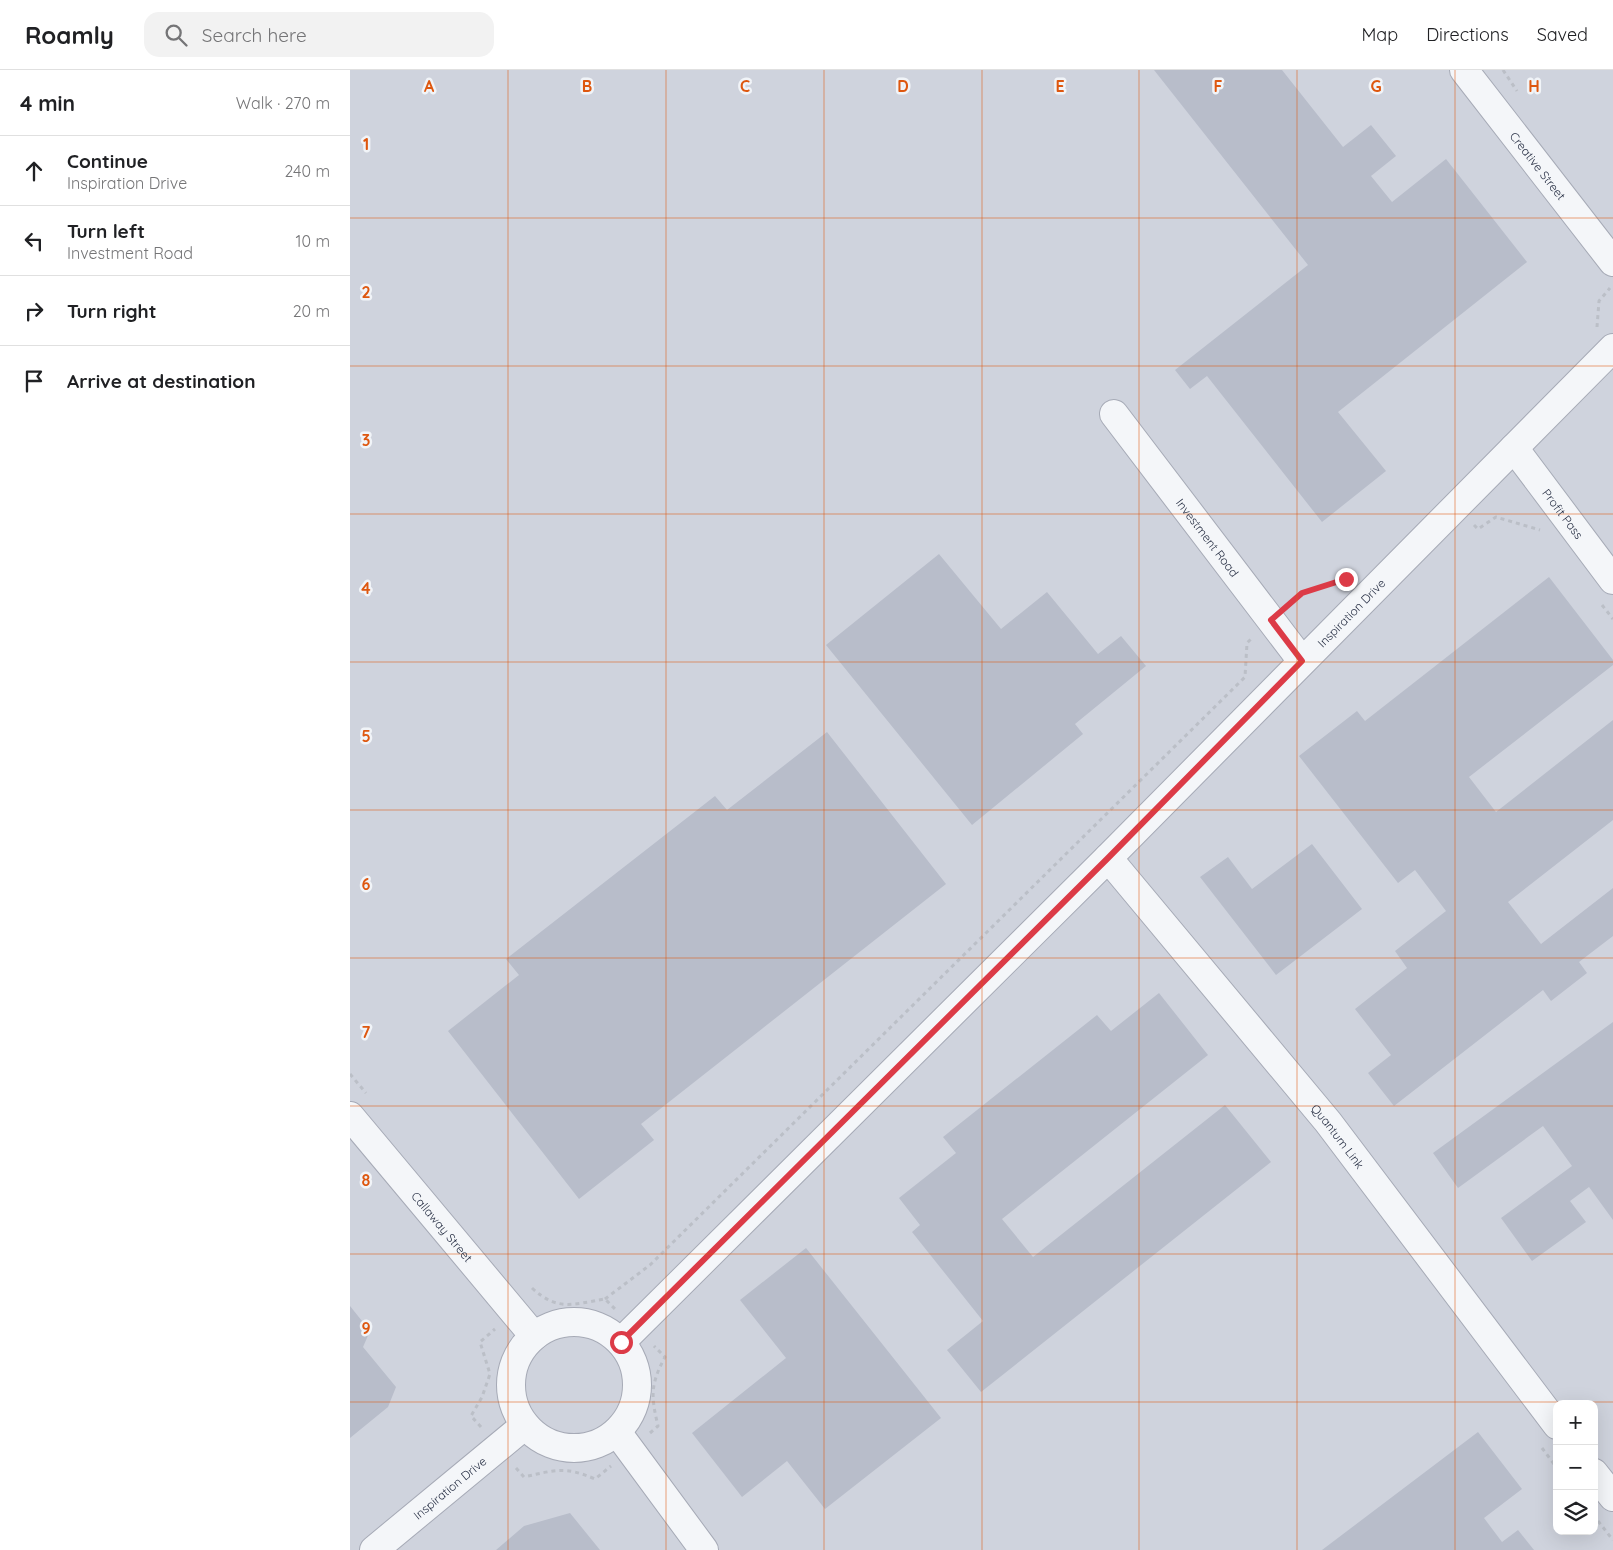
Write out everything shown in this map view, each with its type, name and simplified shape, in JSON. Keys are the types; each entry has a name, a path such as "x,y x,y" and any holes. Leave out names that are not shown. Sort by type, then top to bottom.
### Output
{"street":[{"name":"Creative Street","path":"1464,70 1613,262"},
{"name":"Inspiration Drive","path":"628,1335 1108,858 1514,448 1605,338"},
{"name":"Investment Road","path":"1114,414 1302,661"},
{"name":"Profit Pass","path":"1514,448 1605,589"},
{"name":"Quantum Link","path":"1108,858 1328,1122 1553,1420"},
{"name":"Callaway Street","path":"350,1116 534,1336"},
{"path":"624,1441 571,1449 549,1444 524,1426 514,1407 510,1378 517,1356 534,1336 553,1325 578,1322 628,1335 637,1391 624,1441 704,1550"},
{"name":"Inspiration Drive","path":"374,1550 524,1426"},
{"path":"1598,1478 1613,1497"}],"path":[{"path":"1605,338 1599,301 1613,285"},
{"path":"1458,505 1478,530 1496,517 1546,532"},
{"path":"605,1298 628,1335 664,1357 655,1375 651,1396 658,1426 624,1441 595,1480 574,1470 555,1470 524,1477 471,1416 490,1374 480,1342 536,1291 543,1299 567,1306 605,1298 650,1265 1245,677 1247,643 1302,593 1346,579"},
{"path":"1605,589 1613,619"},
{"path":"1598,1521 1613,1540"}],"shaded area":[{"path":"350,70 1613,70 1613,1550 350,1550"}],"building":[{"path":"1154,70 1282,70 1343,147 1371,125 1396,156 1371,176 1392,202 1446,159 1527,262 1338,412 1386,471 1322,522 1207,376 1190,389 1175,370 1308,265"},
{"path":"939,554 1001,629 1047,592 1098,654 1121,636 1146,666 1075,724 1083,734 972,825 826,645"},
{"path":"1549,577 1613,660 1613,665 1469,777 1496,812 1613,720 1613,820 1508,902 1541,944 1613,888 1613,936 1579,962 1587,973 1551,1001 1543,990 1394,1106 1368,1073 1391,1055 1355,1009 1407,968 1395,951 1446,911 1415,870 1398,883 1299,756 1357,711 1365,721"},
{"path":"827,732 946,884 641,1124 654,1140 579,1199 448,1031 519,975 506,959 715,796 727,810"},
{"path":"1312,844 1362,909 1276,975 1200,877 1228,857 1252,889"},
{"path":"1159,993 1208,1055 1002,1219 1033,1257 1225,1105 1271,1162 981,1392 947,1350 983,1321 912,1232 920,1225 899,1198 956,1153 943,1137 1097,1015 1111,1031"},
{"path":"1613,1022 1613,1220 1589,1187 1570,1201 1586,1222 1532,1261 1501,1218 1572,1166 1543,1126 1458,1188 1433,1153"},
{"path":"806,1248 941,1418 825,1509 787,1461 742,1497 692,1433 786,1358 740,1300"},
{"path":"350,1306 370,1331 363,1347 396,1387 388,1407 350,1438"},
{"path":"1478,1432 1522,1489 1484,1518 1502,1542 1518,1530 1534,1550 1322,1550"},
{"path":"570,1513 600,1550 496,1550 524,1526"}],"route":[{"path":"621,1342 1108,858 1302,661 1271,620 1302,593 1346,579"}]}
